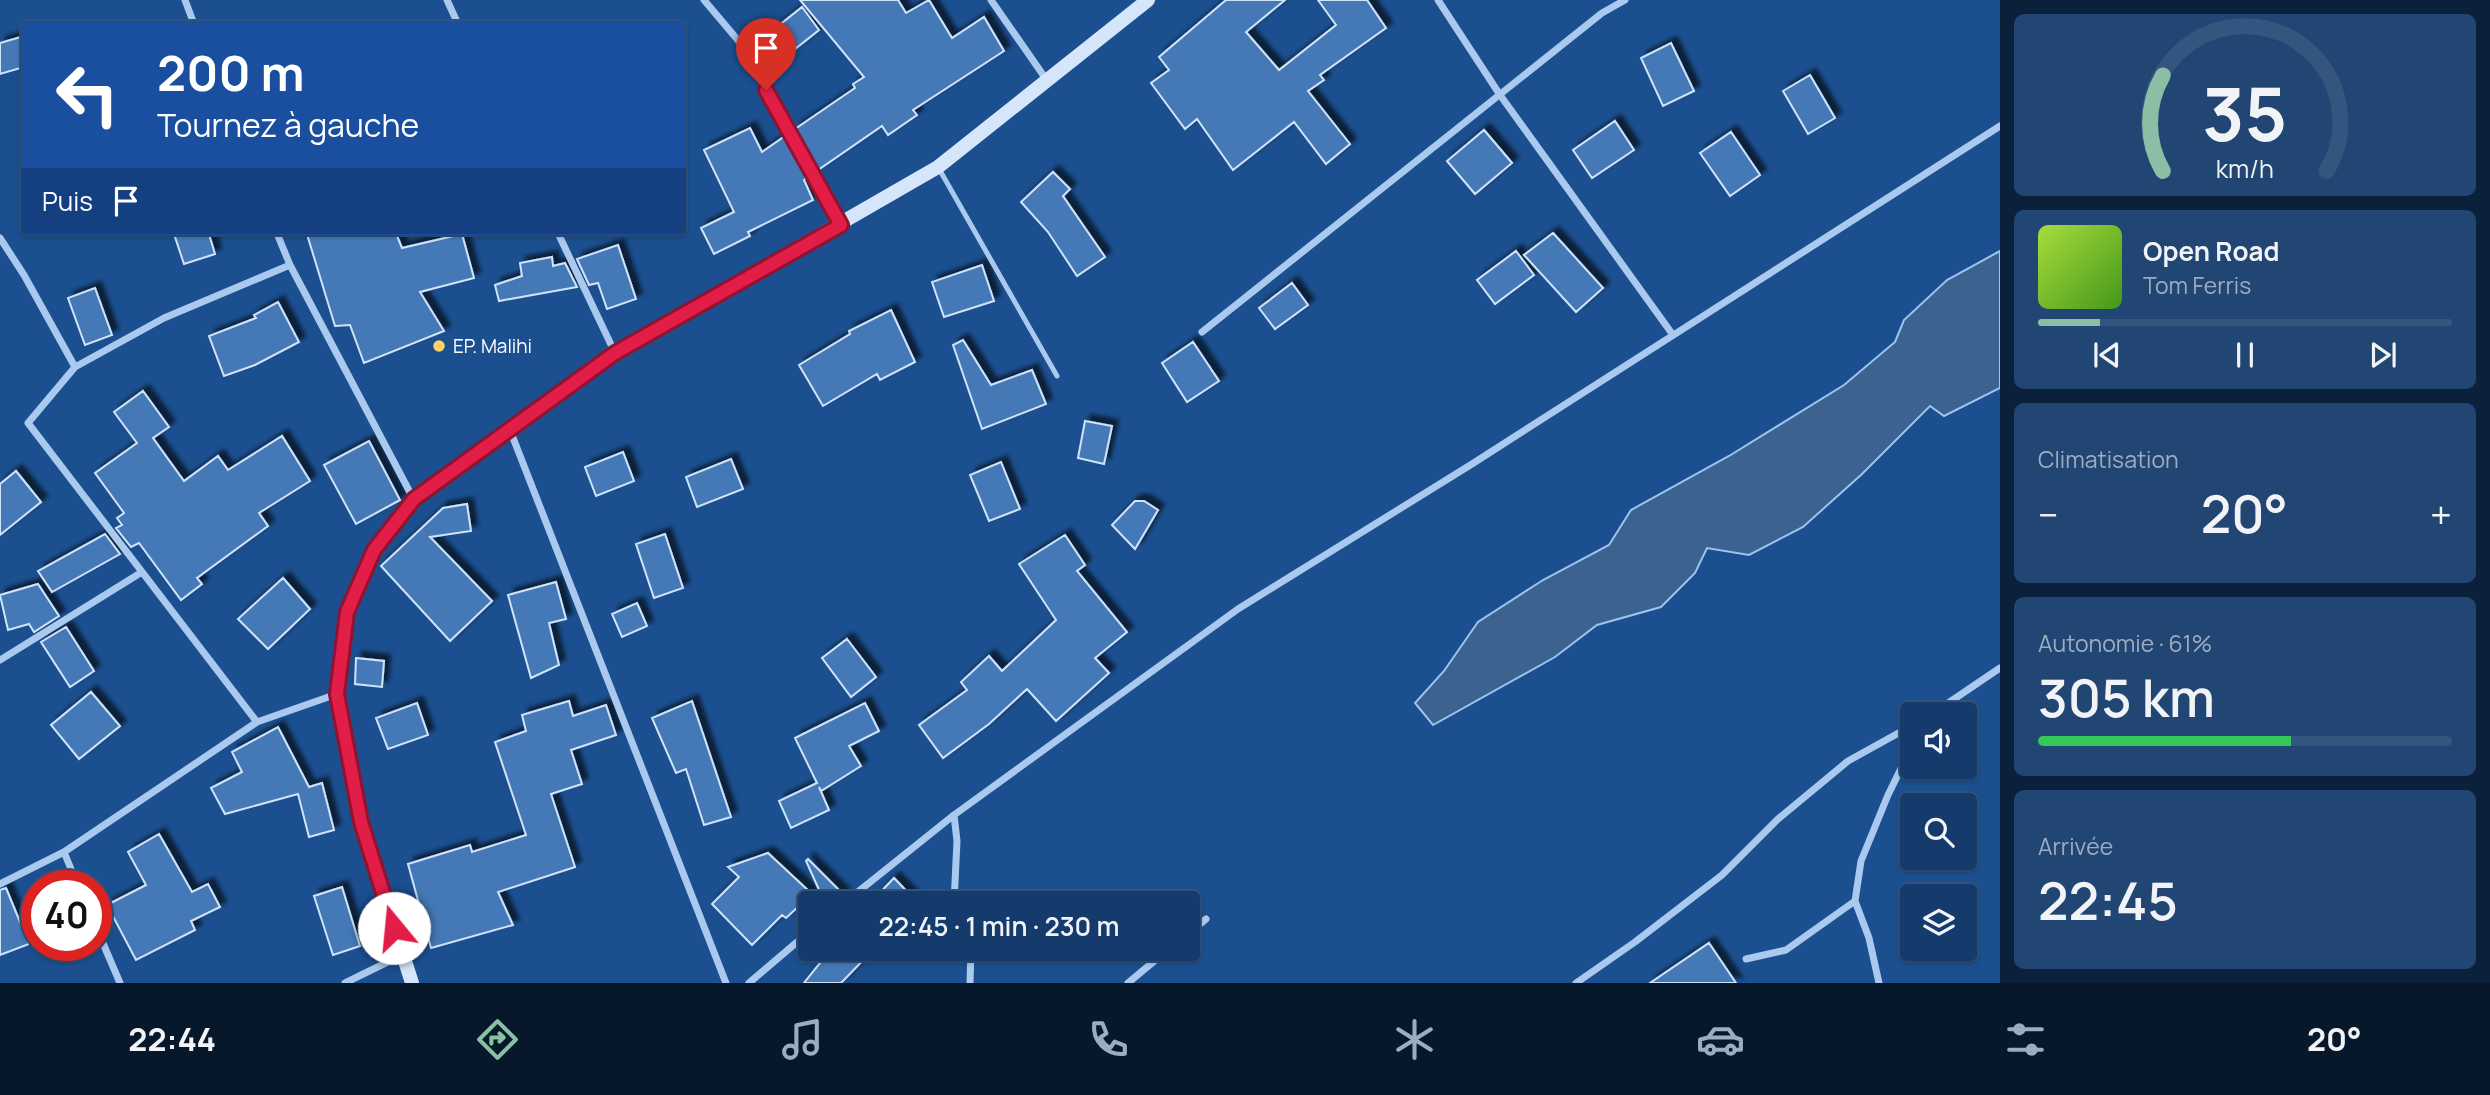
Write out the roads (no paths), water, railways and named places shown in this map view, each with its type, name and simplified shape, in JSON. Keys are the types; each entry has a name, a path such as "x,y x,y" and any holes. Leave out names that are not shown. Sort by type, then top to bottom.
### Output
{"street":[{"path":"184,0 193,21"},
{"path":"447,0 457,21"},
{"path":"704,0 742,46 841,225"},
{"path":"991,0 1048,82"},
{"path":"412,983 361,822 337,694 347,612 374,550 414,499 615,353 938,167 1148,0"},
{"path":"1438,0 1500,95 1674,335"},
{"path":"1202,332 1602,13 1625,0"},
{"path":"859,891 954,815 1238,609 1472,464 2000,126"},
{"path":"278,235 290,265 414,499"},
{"path":"559,235 615,353"},
{"path":"0,238 24,275 75,367"},
{"path":"257,722 27,423 75,367 164,318 290,265"},
{"path":"510,430 726,983"},
{"path":"0,660 142,572"},
{"path":"1950,702 2000,668"},
{"path":"0,884 64,852 257,722 337,694"},
{"path":"1576,983 1635,942 1722,875 1777,819 1848,761 1900,732"},
{"path":"1879,983 1869,938 1855,901 1861,861 1900,771"},
{"path":"954,815 957,841 955,891"},
{"path":"64,852 71,870"},
{"path":"1746,959 1786,950 1855,901"},
{"path":"1200,924 1206,919"},
{"path":"749,983 798,941"},
{"path":"345,983 402,954"},
{"path":"111,961 120,983"},
{"path":"970,983 971,961"},
{"path":"1128,983 1154,961"}],"lane":[{"path":"938,167 1057,376"}],"water":[{"path":"2000,251 2000,388 1944,416 1930,406 1862,474 1803,527 1749,555 1707,548 1695,573 1661,607 1597,625 1555,657 1433,725 1415,703 1444,671 1478,622 1543,580 1609,545 1631,510 1729,456 1844,385 1895,342 1904,320 1947,280"}],"place":[{"name":"EP. Malihi","path":"439,346"}]}
